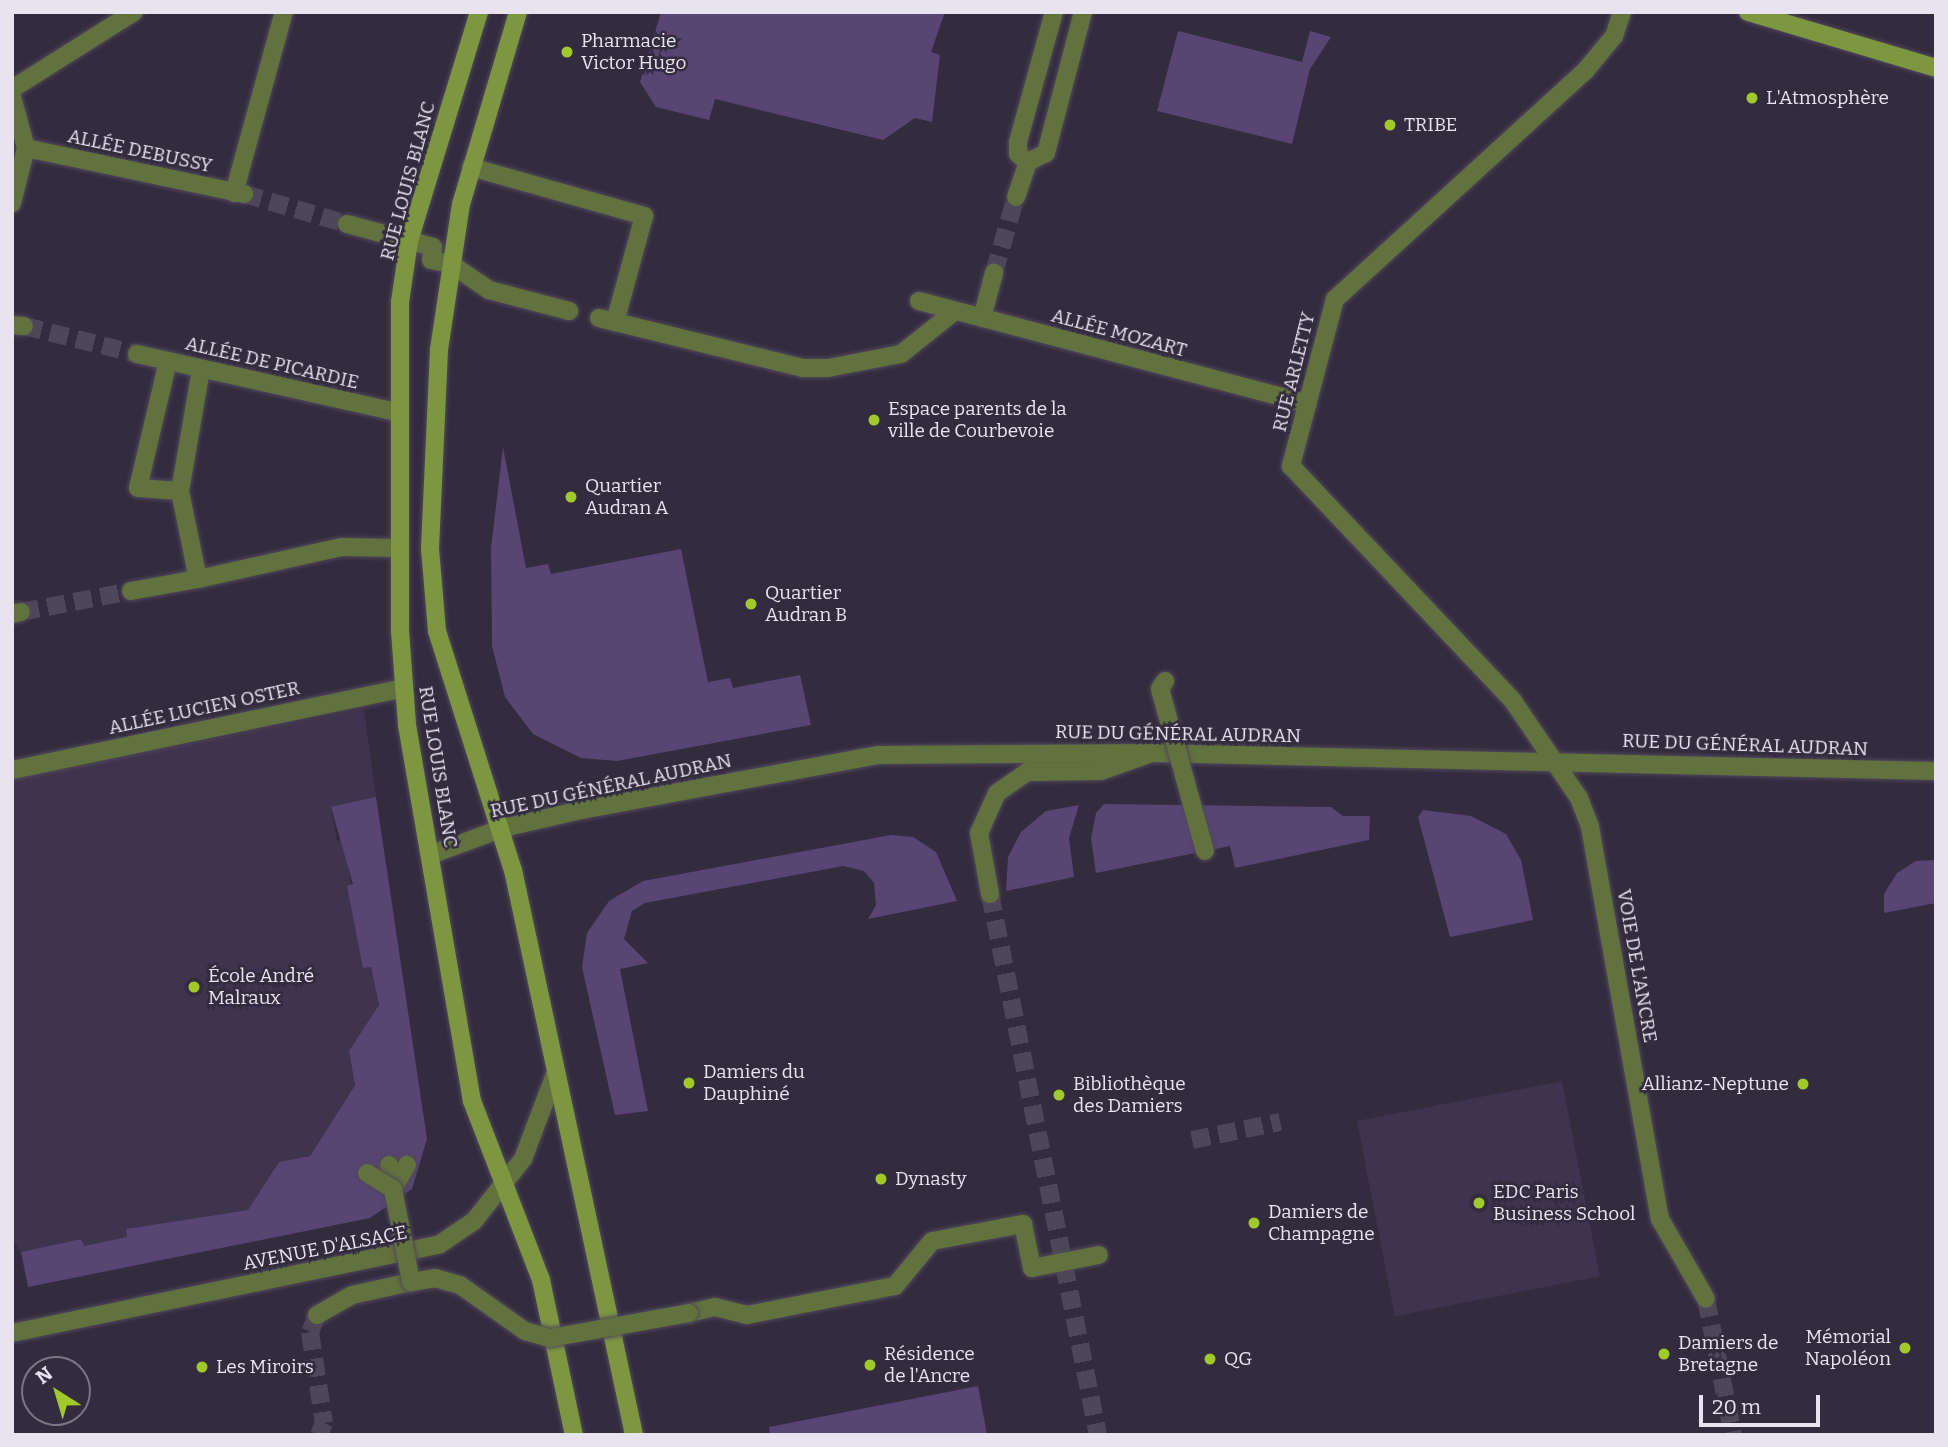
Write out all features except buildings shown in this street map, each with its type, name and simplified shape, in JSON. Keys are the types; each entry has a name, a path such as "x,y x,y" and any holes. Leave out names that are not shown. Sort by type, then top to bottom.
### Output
{"main road":[{"name":"RUE LOUIS BLANC","path":"479,12 409,241 397,412 398,548 404,688 472,1101 503,1188 541,1280 574,1435"},
{"name":"RUE LOUIS BLANC","path":"518,12 471,167 451,264 439,350 430,549 437,631 502,828 554,1077 636,1435"},
{"path":"1748,12 1936,68"}],"street":[{"path":"12,89 134,12"},
{"name":"ALLÉE DEBUSSY","path":"26,148 239,193 284,12"},
{"path":"1028,162 1018,154 1018,142 1054,12"},
{"path":"1016,197 1028,162 1046,153 1083,12"},
{"name":"RUE ARLETTY","path":"1557,761 1513,701 1292,467 1335,299 1585,71 1614,36 1622,12"},
{"path":"12,97 26,148 12,203"},
{"path":"471,167 643,216 607,320 802,368 828,368 901,354 955,311"},
{"path":"347,224 433,247 431,260 451,264 489,290 569,311"},
{"path":"982,318 994,273"},
{"name":"ALLÉE MOZART","path":"919,301 1308,404"},
{"name":"ALLÉE DE PICARDIE","path":"137,354 397,412"},
{"path":"168,361 138,488 180,491"},
{"path":"198,579 180,491 201,370"},
{"path":"131,590 198,579 341,547 398,548"},
{"path":"1165,681 1160,689 1205,851"},
{"name":"ALLÉE LUCIEN OSTER","path":"12,770 404,688"},
{"path":"990,894 979,833 988,802 1005,786 1027,772 1101,771 1152,753"},
{"name":"RUE DU GÉNÉRAL AUDRAN","path":"430,855 502,828 878,755 1152,753 1936,771"},
{"name":"VOIE DE L'ANCRE","path":"1557,761 1590,827 1660,1219 1706,1299"},
{"name":"AVENUE D'ALSACE","path":"12,1333 421,1251 458,1233 503,1188 538,1132 554,1077"},
{"path":"398,1165 393,1189 411,1282"},
{"path":"366,1173 393,1189"},
{"path":"317,1315 352,1295 435,1278 460,1285 525,1331 550,1338 715,1307 747,1315 895,1286 932,1241 1023,1223 1032,1268 1099,1255"}],"shaded area":[{"path":"661,12 945,12 931,52 940,55 932,122 915,118 883,140 715,99 709,120 656,107 640,82"},
{"path":"1178,31 1302,62 1310,31 1331,37 1310,69 1292,144 1157,111"},
{"path":"503,447 526,568 548,564 551,574 681,549 708,682 730,678 733,688 800,675 811,725 617,761 581,758 533,734 505,697 492,646 491,548"},
{"name":"École André Malraux","path":"364,709 376,797 331,808 337,841 344,840 364,968 371,966 379,1006 349,1051 355,1084 310,1156 279,1162 248,1210 126,1229 128,1237 83,1246 81,1239 21,1252 12,1239 12,779"},
{"path":"376,797 427,1139 412,1189 370,1218 28,1287 21,1252 81,1239 84,1246 127,1237 126,1229 248,1210 279,1162 310,1156 355,1085 349,1051 379,1005 371,967 363,968 347,886 353,884 331,807"},
{"path":"1104,804 1331,807 1343,816 1370,816 1369,840 1235,868 1230,846 1096,873 1091,839 1096,813"},
{"path":"1079,805 1069,838 1074,877 1006,891 1008,857 1021,832 1046,811"},
{"path":"1423,810 1471,816 1506,834 1521,860 1533,920 1450,937 1418,817"},
{"path":"891,835 913,837 936,852 957,901 868,919 876,905 874,883 864,871 843,866 645,903 632,911 624,939 648,963 620,969 648,1111 615,1115 582,967 587,933 609,901 643,881"},
{"path":"1936,860 1936,903 1884,913 1884,894 1897,873 1916,861"},
{"name":"EDC Paris Business School","path":"1562,1081 1600,1276 1395,1316 1357,1121"},
{"path":"978,1386 987,1435 770,1435 769,1427"}],"tunnel":[{"path":"244,194 347,224"},
{"path":"994,273 1016,197"},
{"path":"24,326 137,354"},
{"path":"21,612 131,591"},
{"path":"990,894 1098,1435"},
{"path":"1192,1140 1280,1122"},
{"path":"1706,1299 1733,1435"},
{"path":"317,1315 310,1332 324,1423 319,1435"}],"place":[{"name":"Pharmacie Victor Hugo","path":"567,52"},
{"name":"L'Atmosphère","path":"1752,98"},
{"name":"TRIBE","path":"1390,125"},
{"name":"Espace parents de la ville de Courbevoie","path":"874,420"},
{"name":"Quartier Audran A","path":"571,497"},
{"name":"Quartier Audran B","path":"751,604"},
{"name":"École André Malraux","path":"194,987"},
{"name":"Damiers du Dauphiné","path":"689,1083"},
{"name":"Allianz-Neptune","path":"1803,1084"},
{"name":"Bibliothèque des Damiers","path":"1059,1095"},
{"name":"Dynasty","path":"881,1179"},
{"name":"EDC Paris Business School","path":"1479,1203"},
{"name":"Damiers de Champagne","path":"1254,1223"},
{"name":"Mémorial Napoléon","path":"1905,1348"},
{"name":"Damiers de Bretagne","path":"1664,1354"},
{"name":"QG","path":"1210,1359"},
{"name":"Résidence de l'Ancre","path":"870,1365"},
{"name":"Les Miroirs","path":"202,1367"}]}
